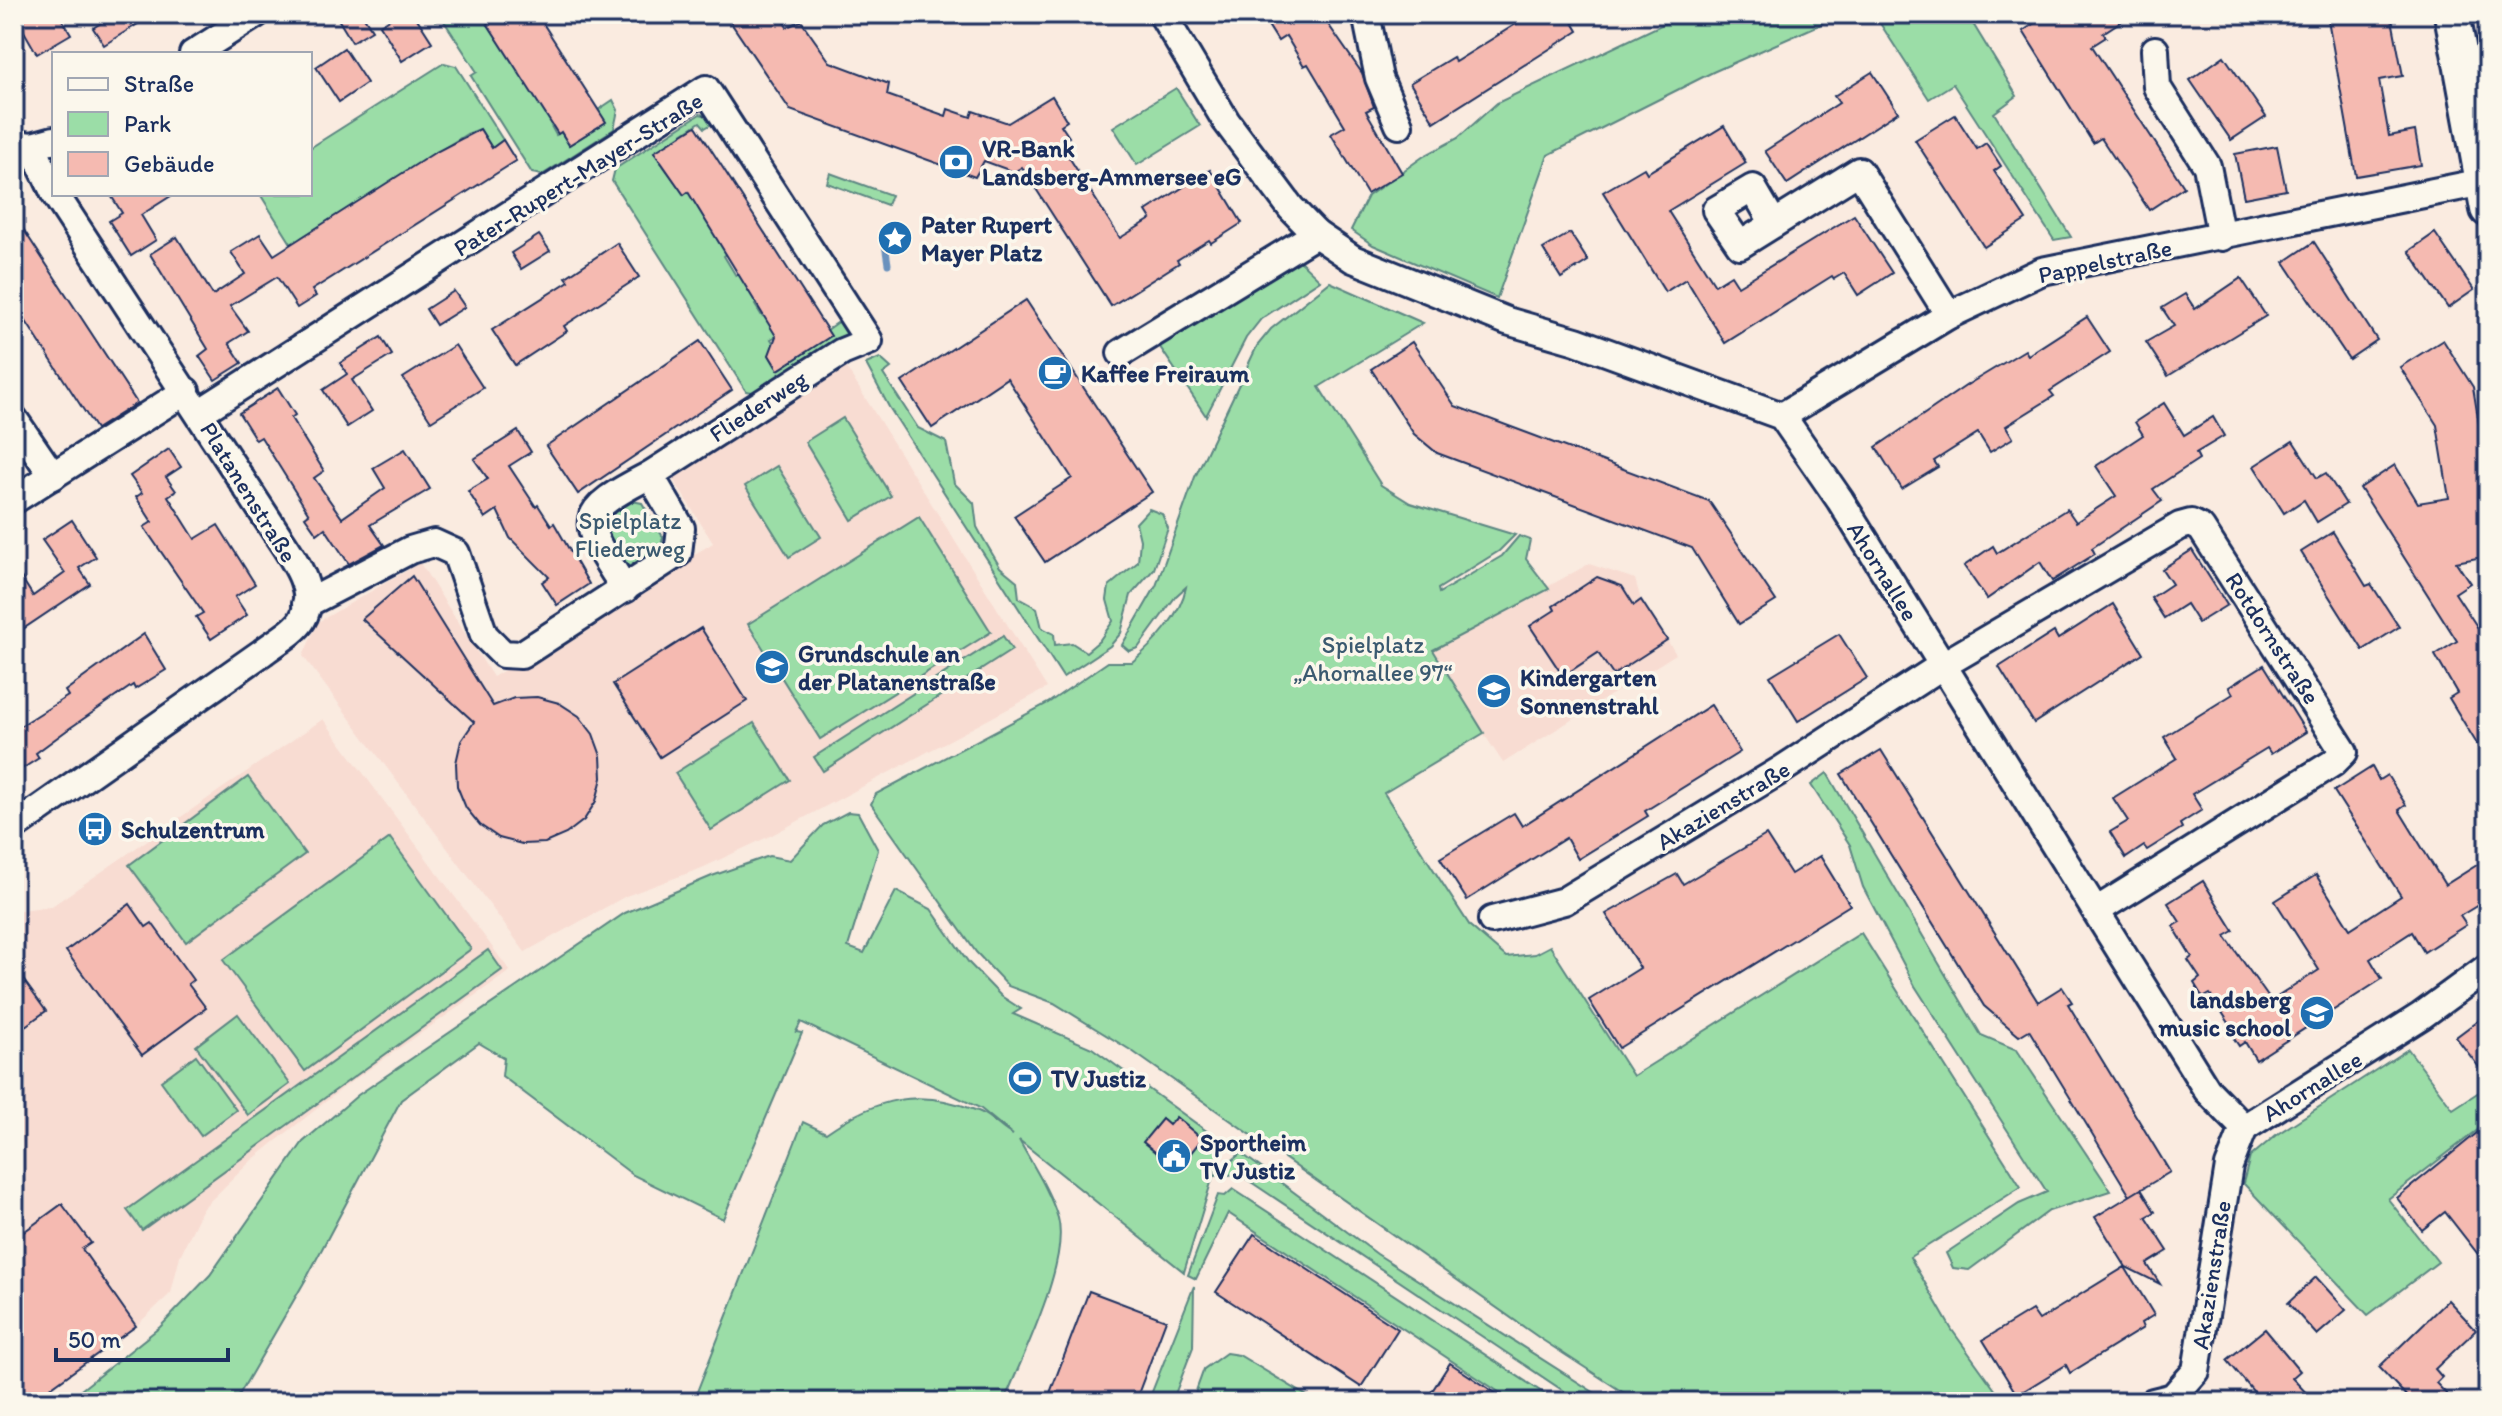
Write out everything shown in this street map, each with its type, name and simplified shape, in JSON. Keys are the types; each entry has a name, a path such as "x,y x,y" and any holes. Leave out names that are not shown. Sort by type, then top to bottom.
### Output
{"street":[{"path":"196,52 256,14"},
{"path":"1162,14 1226,121 1291,208 1316,234 1353,259 1507,321 1576,341 1782,416"},
{"path":"1366,14 1379,78 1399,125"},
{"path":"2452,14 2485,196"},
{"path":"2155,50 2157,87 2207,166 2221,237"},
{"name":"Pater-Rupert-Mayer-Straße","path":"193,402 706,89 869,341"},
{"name":"Platanenstraße","path":"33,143 52,186"},
{"path":"1774,224 1859,171 1949,315"},
{"name":"Platanenstraße","path":"57,196 193,402 303,577 306,604"},
{"name":"Pappelstraße","path":"1782,416 1949,315 2042,271 2221,237 2485,196"},
{"path":"1121,353 1316,234"},
{"name":"Fliederweg","path":"625,589 592,538 590,516 596,506 842,352 869,341"},
{"path":"14,500 193,402"},
{"name":"Ahornallee","path":"1782,416 1840,500 2207,1090 2244,1128 2421,1016 2488,967"},
{"path":"14,419 53,476"},
{"path":"14,827 263,652 301,622 306,604 410,550 434,543 456,553 484,635 503,654 521,655 672,559 680,546 681,528 650,475"},
{"name":"Rotdornstraße","path":"1943,665 2180,526 2191,523 2201,528 2341,742 2344,752 2333,763 2096,911"},
{"name":"Akazienstraße","path":"1492,920 1564,901 1781,770 1943,665"},
{"name":"Akazienstraße","path":"2153,1402 2173,1397 2196,1371 2229,1166 2244,1128"}],"shaded area":[{"name":"Grundschule an der Platanenstraße","path":"844,364 1047,688 772,835 702,868 626,896 525,952 303,656 318,622 420,563 493,677 713,543 670,474"},
{"name":"Kindergarten Sonnenstrahl","path":"1589,564 1635,579 1641,600 1676,654 1503,763 1484,734 1384,793 1432,650"},
{"path":"323,719 510,971 348,1084 252,1160 203,1208 180,1256 171,1293 136,1326 31,1402 14,1402 14,911 52,906"}],"green space":[{"path":"432,14 492,14 495,18 487,23 555,123 551,126 556,135 561,132 569,145 605,123 598,110 613,100 618,110 614,129 542,175 532,173 471,76 477,72 442,18 436,21"},
{"path":"1684,14 1836,14 1819,25 1713,72 1548,155 1497,298 1373,245 1351,230 1368,196 1424,156 1458,138 1497,103"},
{"path":"1874,14 1967,14 2017,96 1994,113 2071,237 2054,240 1953,84 1929,99"},
{"path":"444,63 456,66 503,140 492,148 480,129 467,134 301,238 307,269 261,196 312,196 312,147"},
{"path":"1176,88 1200,126 1137,165 1113,127"},
{"path":"700,114 720,119 705,128 700,122 654,153 684,194 689,192 728,253 724,256 736,276 741,273 760,301 755,305 762,316 766,313 780,334 771,339 776,347 769,355 776,367 780,369 830,336 827,330 847,316 851,324 849,336 758,393 746,391 612,181 615,169"},
{"path":"830,173 891,195 887,205 827,183"},
{"path":"1296,257 1320,280 1261,319 1246,338 1206,416 1156,341"},
{"name":"Spielplatz „Ahornallee 97“","path":"1330,282 1423,323 1319,387 1381,485 1410,503 1515,535 1499,551 1438,589 1439,593 1502,556 1519,536 1530,540 1526,559 1549,589 1433,650 1484,733 1384,793 1470,926 1506,957 1535,954 1550,946 1633,1076 1861,933 2021,1187 1910,1257 1952,1330 2001,1402 1638,1402 1541,1339 1132,1051 1054,1003 1008,986 976,952 871,804 876,794 1048,703 1108,662 1132,662 1157,638 1179,608 1186,587 1138,648 1129,651 1122,645 1156,586 1195,477 1257,346 1271,329"},
{"path":"880,358 891,368 883,374 918,428 946,442 954,483 974,503 977,527 1000,567 1017,581 1019,598 1037,608 1042,628 1054,634 1055,645 1072,643 1086,652 1099,641 1113,621 1107,600 1109,586 1138,562 1140,540 1136,523 1149,509 1162,514 1168,528 1154,569 1131,595 1121,633 1110,646 1063,677 889,407 866,364"},
{"path":"843,418 891,496 852,520 805,442"},
{"path":"777,466 821,537 789,557 745,486"},
{"name":"Spielplatz Fliederweg","path":"622,499 642,503 663,537 659,557 639,569 619,565 597,531 602,511"},
{"path":"919,517 991,632 820,739 748,624"},
{"path":"1003,636 1012,650 823,771 814,757"},
{"path":"754,723 790,780 711,830 675,773"},
{"path":"1827,773 1981,1035 2017,1050 2111,1191 2049,1211 1969,1270 1953,1268 1946,1253 2019,1204 2047,1192 1915,986 1863,887 1850,845 1811,785"},
{"path":"248,777 305,854 186,942 129,865"},
{"path":"848,812 858,813 878,850 848,947 864,953 896,891 931,909 969,963 1001,996 1021,1009 1013,1014 1092,1048 1223,1143 1184,1272 1019,1140 1050,1197 1058,1218 1060,1237 1051,1284 1004,1402 693,1402 803,1122 826,1133 881,1104 917,1098 936,1099 978,1111 1013,1135 980,1108 801,1022 796,1032 802,1033 723,1219 633,1175 502,1076 504,1058 479,1043 401,1100 306,1279 235,1402 66,1402 160,1327 210,1275 303,1142 358,1095 625,913 769,856 790,860 823,825"},
{"path":"390,838 471,949 305,1071 223,960"},
{"path":"488,950 502,970 142,1230 127,1210"},
{"path":"238,1014 290,1084 248,1115 196,1046"},
{"path":"2408,1049 2453,1109 2488,1086 2488,1122 2388,1199 2438,1262 2368,1315 2243,1183 2250,1157 2276,1135"},
{"path":"196,1055 236,1110 201,1136 161,1081"},
{"path":"1241,1153 1377,1254 1609,1402 1580,1402 1239,1174 1214,1176"},
{"path":"1233,1189 1557,1402 1514,1402 1228,1213 1196,1279 1188,1275 1218,1195 1225,1196"},
{"path":"1194,1286 1193,1347 1172,1402 1148,1402"},
{"path":"1226,1353 1239,1355 1317,1402 1192,1402 1204,1369"}],"building":[{"path":"14,14 59,14 71,34 37,54"},
{"path":"115,14 154,14 104,45 93,28"},
{"path":"335,14 362,14 372,30 352,42"},
{"path":"398,14 414,14 432,42 402,61 380,25"},
{"path":"501,14 537,14 606,122 569,145 561,132 558,134 487,23"},
{"path":"725,14 778,14 787,27 801,21 830,62 889,84 887,95 946,116 948,109 971,117 973,111 1008,123 1052,96 1067,121 1061,125 1069,137 1060,143 1120,238 1151,219 1146,211 1210,170 1242,223 1177,260 1179,263 1111,306 1022,167 1014,172 984,161 975,177 790,110"},
{"path":"1261,14 1321,14 1362,73 1374,107 1366,111 1402,173 1367,194 1331,134 1345,126 1308,64 1304,66 1286,36 1278,41"},
{"path":"1532,14 1568,14 1578,31 1434,122 1410,83 1453,57 1455,62"},
{"path":"2048,14 2132,14 2103,33 2106,37 2092,46 2184,187 2149,210 2101,138 2093,143 2023,31"},
{"path":"2327,14 2391,14 2403,76 2379,80 2389,136 2415,131 2421,165 2356,176"},
{"path":"344,48 367,83 339,102 316,67"},
{"path":"2224,56 2266,117 2231,140 2190,80"},
{"path":"1872,72 1898,112 1787,184 1765,151 1839,103 1834,96"},
{"path":"1955,115 1977,149 1986,143 2001,166 1994,171 2026,220 1984,247 1915,140"},
{"path":"696,126 831,336 778,370 769,355 776,336 688,192 684,195 654,152"},
{"path":"1724,126 1746,163 1668,211 1715,285 1731,275 1738,286 1854,215 1892,273 1858,295 1844,273 1834,279 1832,276 1725,343 1686,279 1665,292 1603,192 1644,168 1647,173"},
{"path":"480,129 492,148 503,140 516,161 312,290 316,296 297,308 277,277 230,306 248,331 229,343 242,363 215,380 199,356 208,349 150,254 177,237 213,295 245,274 231,252 260,234 274,255 434,153"},
{"path":"2277,146 2286,190 2244,198 2235,154"},
{"path":"111,196 171,196 141,215 156,240 131,256 109,221 122,213"},
{"path":"14,215 137,403 96,429 14,303"},
{"path":"1570,233 1588,261 1561,278 1543,249"},
{"path":"2435,233 2474,290 2448,308 2409,251"},
{"path":"539,235 550,251 521,269 511,253"},
{"path":"2314,242 2377,340 2349,359 2284,262"},
{"path":"617,243 639,277 564,326 567,331 515,365 492,330 569,281 566,277"},
{"path":"2241,278 2266,316 2168,376 2146,342 2174,326 2162,308 2185,294 2195,309"},
{"path":"454,291 465,307 436,325 426,309"},
{"path":"1026,300 1152,492 1045,562 1014,516 1072,478 1007,378 932,428 902,382"},
{"path":"2087,317 2110,352 2050,391 2054,396 2006,426 2013,438 1990,452 1978,433 1934,461 1938,467 1902,489 1876,447 1967,385 2025,350 2028,355"},
{"path":"381,337 392,355 352,380 372,411 347,427 323,390 347,374 340,363"},
{"path":"2443,340 2473,387 2488,479 2488,556 2456,562 2470,583 2455,593 2478,628 2488,622 2488,762 2449,698 2457,693 2435,655 2457,641 2360,488 2395,465 2418,503 2449,498 2437,425 2400,367"},
{"path":"700,341 732,390 578,494 546,446"},
{"path":"1412,342 1455,406 1709,501 1776,601 1739,624 1692,548 1437,453 1414,434 1371,369"},
{"path":"455,345 483,388 431,421 403,378"},
{"path":"278,388 295,415 291,418 324,471 314,478 342,518 385,488 373,468 405,449 430,489 370,525 384,545 349,564 325,528 317,534 305,517 309,514 261,437 256,440 239,413"},
{"path":"2164,403 2184,435 2213,417 2224,436 2196,453 2199,459 2153,489 2162,501 2092,548 2095,554 2052,581 2040,562 1987,599 1964,566 1993,546 1997,553 2067,509 2076,522 2116,496 2096,466 2143,435 2135,422"},
{"path":"518,431 531,452 509,466 536,507 538,505 551,525 554,523 589,584 557,605 542,582 549,577 510,538 497,510 485,518 468,491 488,479 474,459"},
{"path":"2293,441 2317,478 2326,473 2346,504 2317,522 2304,500 2284,513 2254,466"},
{"path":"169,449 181,467 166,477 176,491 168,496 195,539 218,525 255,584 235,597 247,615 211,639 196,617 203,613 144,527 152,522 136,497 142,493 130,476"},
{"path":"72,520 96,557 79,568 90,584 14,635 14,566 33,596 65,573 42,540"},
{"path":"2333,532 2366,586 2371,584 2399,627 2363,650 2301,552"},
{"path":"2192,550 2227,605 2198,623 2186,604 2164,618 2151,598 2172,584 2162,569"},
{"path":"412,576 493,706 514,698 537,697 559,703 579,716 593,734 601,756 602,778 596,801 584,820 566,834 545,843 522,844 499,838 480,825 466,808 457,786 456,763 461,741 474,722 362,619"},
{"path":"1597,577 1622,586 1634,605 1641,600 1667,640 1613,675 1598,653 1563,676 1530,626 1555,610 1553,606"},
{"path":"2113,604 2143,653 2034,723 1999,667 2054,632 2058,639"},
{"path":"701,628 747,701 660,757 613,684"},
{"path":"144,634 166,670 135,689 133,685 70,728 36,753 39,758 14,774 14,730 68,696 65,691"},
{"path":"1839,634 1867,678 1798,721 1770,676"},
{"path":"2264,665 2306,732 2271,754 2267,748 2192,794 2202,810 2180,824 2182,828 2147,850 2144,846 2126,858 2110,832 2128,821 2113,798 2177,758 2164,737 2233,694 2229,687"},
{"path":"1711,705 1740,752 1645,811 1648,816 1578,859 1566,838 1467,900 1440,858 1514,813 1522,826"},
{"path":"1881,750 2038,1002 2062,987 2072,1002 2068,1004 2170,1172 2130,1196 2029,1030 2019,1036 1984,1006 1841,774"},
{"path":"2372,767 2379,780 2387,775 2406,805 2399,810 2445,885 2488,858 2488,899 2460,916 2466,925 2424,952 2412,932 2370,959 2382,979 2256,1060 2245,1042 2239,1046 2229,1031 2233,1029 2210,994 2203,998 2194,983 2200,978 2188,960 2192,957 2173,926 2180,922 2168,903 2203,881 2234,931 2225,936 2271,1001 2319,970 2275,901 2316,875 2350,929 2401,896 2334,791"},
{"path":"1766,835 1791,874 1820,856 1850,905 1619,1048 1589,1000 1640,968 1606,914 1677,874 1683,884"},
{"path":"130,904 146,927 152,923 193,980 188,984 206,1008 142,1055 66,951"},
{"path":"14,967 46,1011 14,1034"},
{"path":"2488,1013 2488,1079 2456,1037"},
{"name":"Sportheim TV Justiz","path":"1176,1117 1202,1139 1177,1170 1143,1142 1162,1119 1169,1125"},
{"path":"2488,1124 2488,1177 2478,1185 2488,1198 2488,1267 2445,1212 2422,1230 2397,1198"},
{"path":"2141,1189 2155,1212 2146,1217 2168,1251 2147,1264 2160,1284 2126,1267 2095,1217"},
{"path":"62,1204 91,1243 82,1249 136,1326 31,1402 14,1402 14,1239"},
{"path":"1254,1234 1398,1329 1361,1387 1216,1292"},
{"path":"2125,1267 2154,1315 2141,1323 2143,1328 2070,1373 2066,1365 2017,1395 1983,1340 2032,1310 2039,1320"},
{"path":"2316,1277 2346,1310 2317,1335 2288,1303"},
{"path":"1089,1291 1166,1320 1135,1402 1073,1402 1050,1393"},
{"path":"2448,1300 2476,1330 2435,1369 2442,1377 2436,1383 2454,1402 2412,1402 2379,1367"},
{"path":"2265,1329 2300,1371 2292,1378 2315,1402 2262,1402 2227,1360"},
{"path":"1450,1363 1509,1402 1425,1402"}],"waterway":[{"path":"883,231 888,264"}],"place":[{"name":"VR-Bank Landsberg-Ammersee eG","path":"956,162"},
{"name":"Pater Rupert Mayer Platz","path":"895,238"},
{"name":"Kaffee Freiraum","path":"1055,373"},
{"name":"Grundschule an der Platanenstraße","path":"772,667"},
{"name":"Kindergarten Sonnenstrahl","path":"1494,691"},
{"name":"Schulzentrum","path":"95,829"},
{"name":"landsberg music school","path":"2317,1013"},
{"name":"TV Justiz","path":"1025,1078"},
{"name":"Sportheim TV Justiz","path":"1174,1156"}]}
